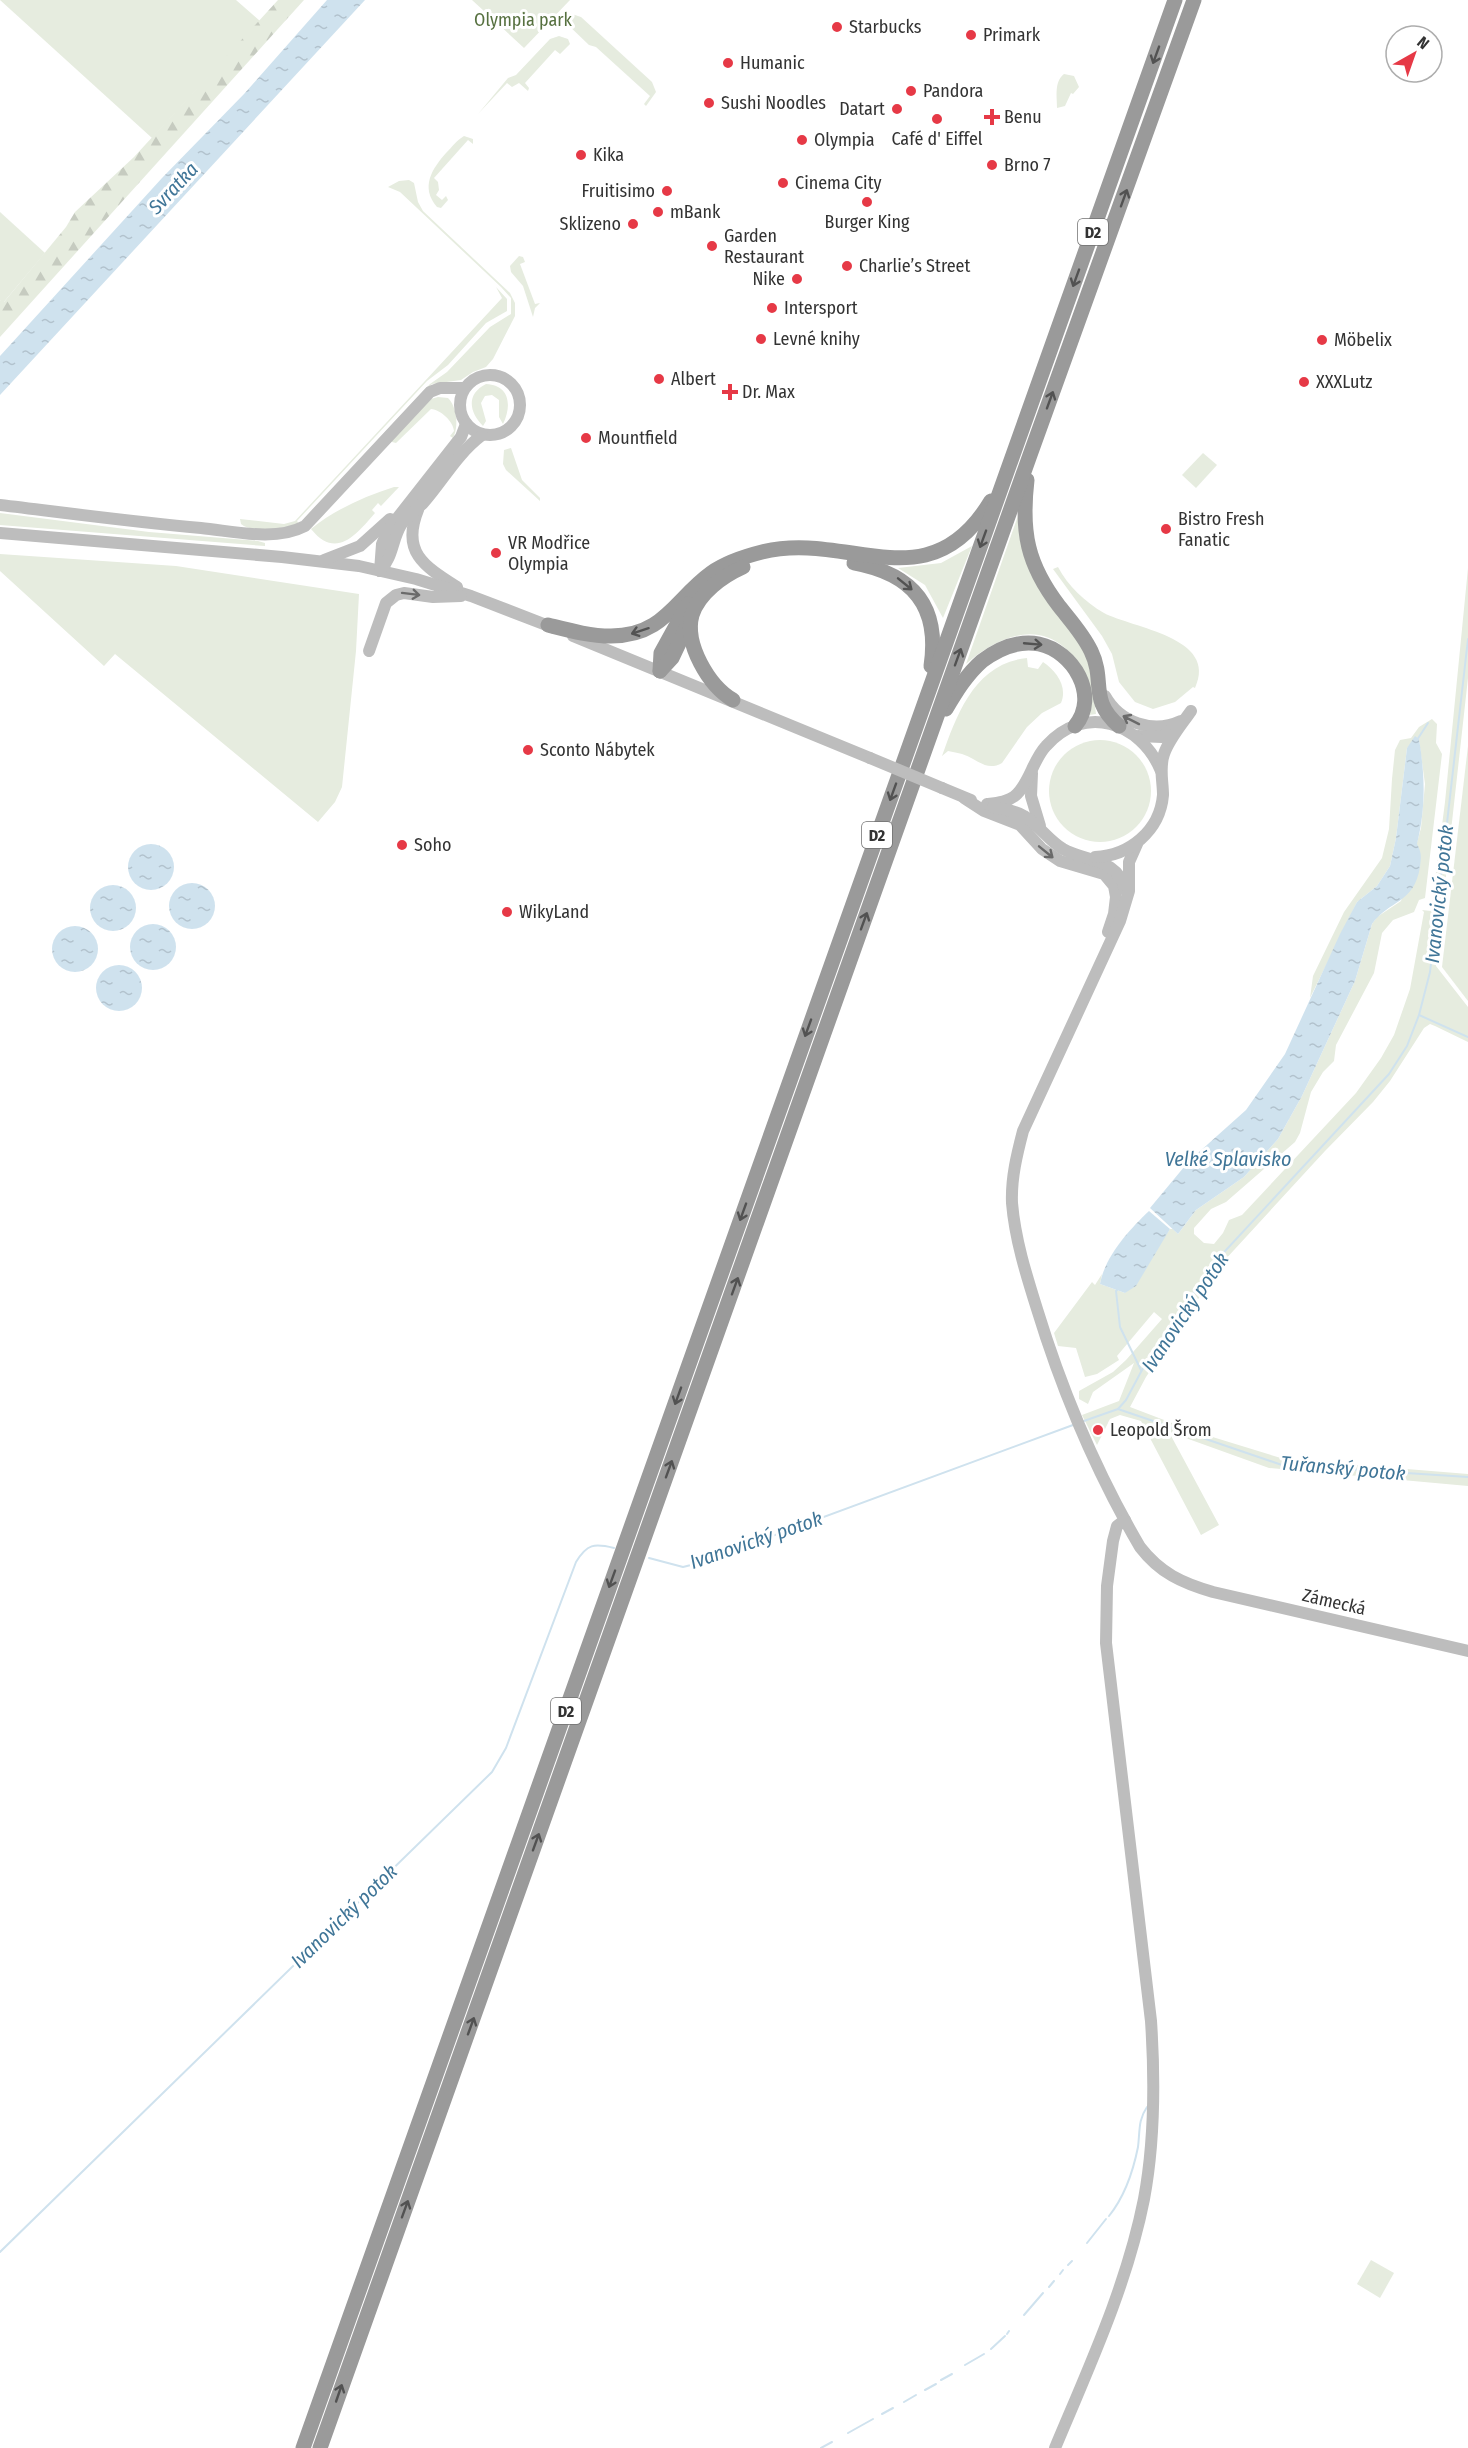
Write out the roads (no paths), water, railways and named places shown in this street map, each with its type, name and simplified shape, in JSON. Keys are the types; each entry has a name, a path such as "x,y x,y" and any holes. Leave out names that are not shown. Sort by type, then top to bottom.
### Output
{"highway":[{"name":"D2","path":"303,2448 1175,0"},
{"name":"D2","path":"320,2448 1194,0"},
{"path":"1030,455 1024,507 1029,555 1044,585 1091,650 1102,707 1107,716 1119,726"},
{"path":"548,625 602,636 618,636 640,631 664,620 712,572 764,552 793,548 898,559 932,553 952,544 976,523 1010,464"},
{"path":"660,671 672,658 705,594 721,580 738,569 758,561 796,556 818,557 873,567 890,574 907,585 924,604 930,617 934,645 927,698"},
{"path":"660,671 661,653 687,605 710,581 737,561"},
{"path":"692,617 695,650 704,671 715,686 733,700"},
{"path":"924,752 948,706 968,676 990,656 1015,644 1031,643 1047,646 1060,653 1075,668 1083,684 1085,701 1082,717 1075,726"}],"street":[{"path":"490,375 507,380 517,392 519,407 513,427 499,435 482,435 473,431 466,424 459,406 464,388 476,378 490,375"},
{"path":"0,505 190,528 253,533 290,532 305,526 312,519 430,392 440,388 464,388"},
{"path":"380,571 383,538 404,507 461,436 466,424"},
{"path":"380,571 390,559 401,526 419,508 459,457 482,435"},
{"path":"320,561 360,546 404,507"},
{"path":"419,508 411,532 416,552 436,575 471,596"},
{"path":"0,533 320,561 380,571 416,579 471,596 548,625 942,788 984,811 1020,825 1054,858 1075,867 1101,872 1115,889 1116,901 1111,925 1100,951 1099,970"},
{"path":"369,651 386,603 396,594 433,597 471,596"},
{"path":"1098,682 1113,708 1134,721 1152,728 1181,721"},
{"path":"1099,970 1126,903 1129,891 1128,866 1137,844 1152,827 1159,813 1163,797 1161,771 1165,751 1191,711 1165,735 1156,738 1138,736"},
{"path":"987,804 1001,802 1014,796 1022,787 1048,743 1075,726 1097,723 1119,726 1138,736 1155,755 1161,771"},
{"path":"1033,765 1031,796 1036,818 1043,833"},
{"path":"964,798 1022,814 1069,852 1104,863 1119,874 1124,886 1126,903"},
{"path":"1087,857 1108,856 1137,844"},
{"name":"Zámecká","path":"1099,970 1023,1131 1014,1164 1012,1201 1019,1247 1053,1362 1076,1423 1125,1520 1140,1547 1154,1563 1167,1574 1191,1586 1468,1651"},
{"path":"1055,2448 1105,2326 1129,2259 1145,2190 1153,2120 1155,2074 1150,2002 1106,1643 1107,1586 1113,1540 1117,1526 1125,1520"}],"water":[{"name":"Svratka","path":"327,0 365,0 0,395 0,356 162,178 244,94"},
{"name":"Velké Splavisko","path":"1415,736 1419,739 1424,792 1417,844 1421,858 1417,879 1407,895 1386,910 1372,924 1355,981 1302,1096 1278,1139 1244,1177 1196,1210 1178,1234 1150,1208 1189,1161 1246,1110 1285,1054 1357,902 1377,886 1390,866 1396,838 1407,748"},
{"path":"151,844 167,851 174,867 167,883 151,890 135,883 128,867 135,851"},
{"path":"192,883 208,890 215,906 208,922 192,929 176,922 169,906 176,890"},
{"path":"113,885 129,892 136,908 129,924 113,931 97,924 90,908 97,892"},
{"path":"153,924 169,931 176,947 169,963 153,970 137,963 130,947 137,931"},
{"path":"75,926 91,933 98,949 91,965 75,972 59,965 52,949 59,933"},
{"path":"119,965 135,972 142,988 135,1004 119,1011 103,1004 96,988 103,972"},
{"path":"1149,1211 1170,1229 1136,1286 1125,1293 1100,1284 1112,1254"}],"waterway":[{"name":"Ivanovický potok","path":"1081,1422 1118,1409 1126,1400 1142,1370 1214,1263 1389,1074 1407,1046 1419,1015 1430,972 1468,639"},
{"path":"1417,740 1428,723"},
{"path":"1419,1015 1468,1037"},
{"path":"1119,1288 1116,1291 1120,1327 1141,1370"},
{"name":"Tuřanský potok","path":"1118,1409 1282,1465 1468,1477"},
{"name":"Ivanovický potok","path":"649,1558 683,1567 699,1563 1073,1425"},
{"name":"Ivanovický potok","path":"0,2252 492,1772 506,1748 576,1562 592,1546 614,1548"},
{"path":"1109,2216 1120,2200 1131,2175 1141,2121 1147,2107"},
{"path":"1087,2243 1106,2219"},
{"path":"1068,2265 1072,2261"},
{"path":"1060,2274 1063,2270"},
{"path":"1049,2287 1054,2281"},
{"path":"1024,2315 1043,2293"},
{"path":"991,2349 1005,2336"},
{"path":"965,2365 984,2354"},
{"path":"941,2380 952,2374"},
{"path":"925,2390 936,2384"},
{"path":"904,2402 916,2395"},
{"path":"882,2414 893,2408"},
{"path":"848,2433 873,2419"},
{"path":"821,2448 832,2442"}],"place":[{"name":"Starbucks","path":"837,27"},
{"name":"Primark","path":"971,35"},
{"name":"Humanic","path":"728,63"},
{"name":"Pandora","path":"911,91"},
{"name":"Sushi Noodles","path":"709,103"},
{"name":"Datart","path":"897,109"},
{"name":"Benu","path":"992,117"},
{"name":"Café d' Eiffel","path":"937,119"},
{"name":"Olympia","path":"802,140"},
{"name":"Kika","path":"581,155"},
{"name":"Brno 7","path":"992,165"},
{"name":"Cinema City","path":"783,183"},
{"name":"Fruitisimo","path":"667,191"},
{"name":"Burger King","path":"867,202"},
{"name":"mBank","path":"658,212"},
{"name":"Sklizeno","path":"633,224"},
{"name":"Garden Restaurant","path":"712,246"},
{"name":"Charlie’s Street","path":"847,266"},
{"name":"Nike","path":"797,279"},
{"name":"Intersport","path":"772,308"},
{"name":"Levné knihy","path":"761,339"},
{"name":"Möbelix","path":"1322,340"},
{"name":"Albert","path":"659,379"},
{"name":"XXXLutz","path":"1304,382"},
{"name":"Dr. Max","path":"730,392"},
{"name":"Mountfield","path":"586,438"},
{"name":"Bistro Fresh Fanatic","path":"1166,529"},
{"name":"VR Modřice Olympia","path":"496,553"},
{"name":"Sconto Nábytek","path":"528,750"},
{"name":"Soho","path":"402,845"},
{"name":"WikyLand","path":"507,912"},
{"name":"Leopold Šrom","path":"1098,1430"}],"park label":[{"name":"Olympia park","path":"523,20"}]}
